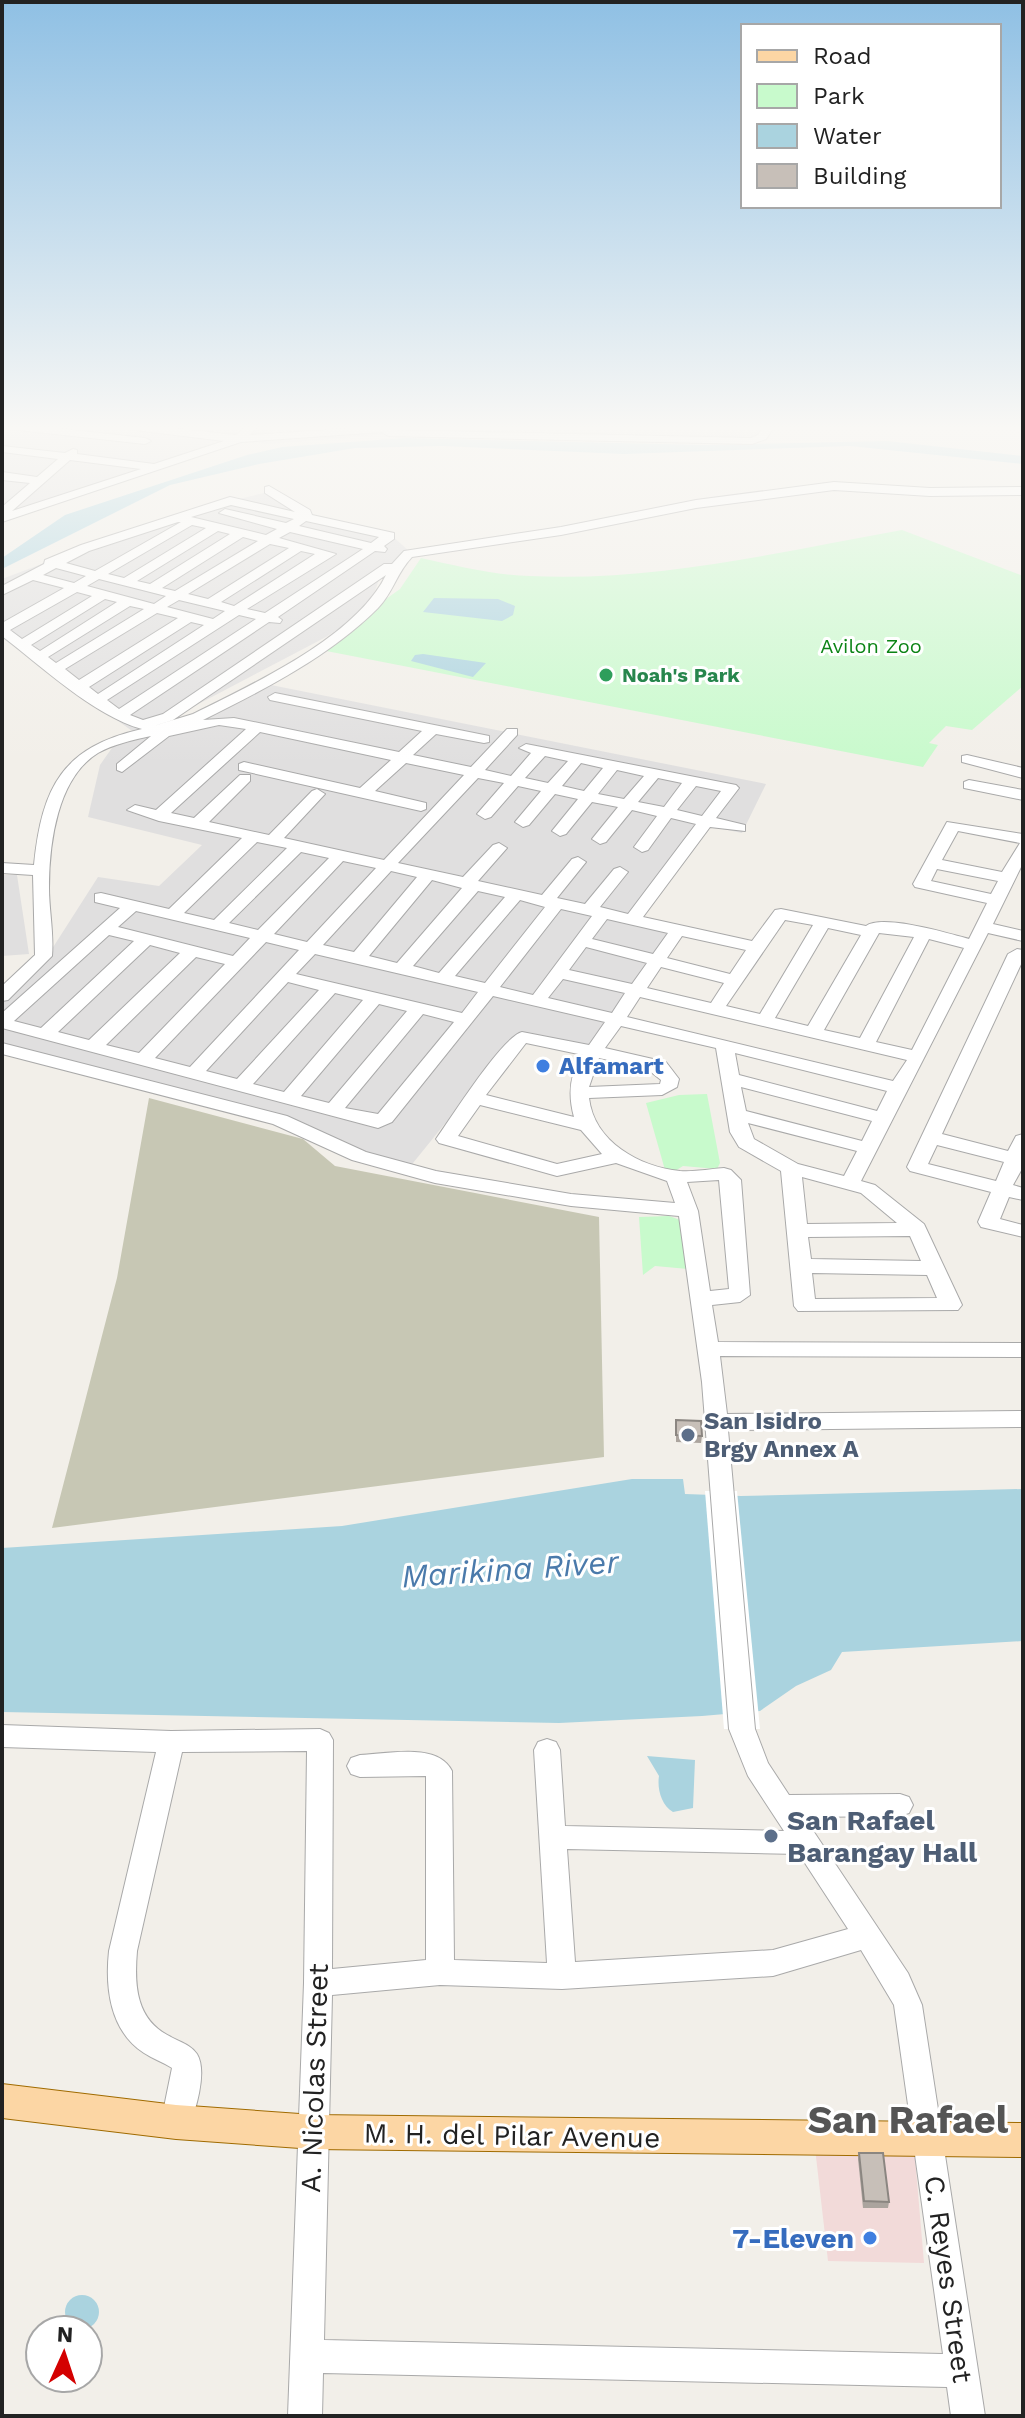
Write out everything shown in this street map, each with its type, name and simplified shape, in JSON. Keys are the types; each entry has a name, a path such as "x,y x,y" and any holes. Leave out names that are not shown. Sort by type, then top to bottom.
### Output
{"main road":[{"name":"M. H. del Pilar Avenue","path":"2,2101 176,2122 314,2132 1023,2140"}],"street":[{"path":"5,589 76,551 118,539"},
{"path":"154,539 2,630 77,688 136,725 148,725 205,695 389,567"},
{"path":"125,583 197,539"},
{"path":"151,589 232,539"},
{"path":"266,539 360,561"},
{"path":"334,539 408,554 509,539"},
{"path":"119,716 266,618 360,561 386,539"},
{"path":"54,670 271,540"},
{"path":"210,604 299,547"},
{"path":"76,551 119,561"},
{"path":"96,701 325,553"},
{"path":"2,996 43,956 41,854 64,781 97,745 199,717 333,635 380,599 389,588 396,564 408,554"},
{"path":"50,563 333,635"},
{"path":"30,575 215,624"},
{"path":"5,589 23,592"},
{"path":"20,646 104,594"},
{"path":"38,596 53,600"},
{"path":"38,658 130,600"},
{"path":"17,608 32,612"},
{"path":"77,688 191,616"},
{"path":"75,659 205,695"},
{"path":"275,697 484,739"},
{"path":"122,767 167,732 219,721 739,828"},
{"path":"159,816 257,727"},
{"path":"364,793 433,729"},
{"path":"193,1074 512,732"},
{"path":"485,814 515,782 534,749 731,788 632,920"},
{"path":"523,822 578,758"},
{"path":"967,759 1023,773"},
{"path":"560,831 614,764"},
{"path":"600,839 654,773"},
{"path":"196,825 242,774"},
{"path":"242,774 364,793 416,810 317,794 242,774"},
{"path":"642,847 692,780"},
{"path":"969,785 1023,795"},
{"path":"272,841 317,794"},
{"path":"135,810 756,947"},
{"path":"997,900 922,885 953,825 1023,839"},
{"path":"172,915 253,837"},
{"path":"218,925 298,846"},
{"path":"850,1184 898,1088 918,1057 1023,847"},
{"path":"401,969 499,848"},
{"path":"143,1060 340,855"},
{"path":"2,1022 288,1099 382,1121 492,990 578,862"},
{"path":"933,863 1008,878"},
{"path":"2,868 39,870"},
{"path":"537,1001 582,941 620,872"},
{"path":"358,958 428,875"},
{"path":"444,978 515,895"},
{"path":"101,898 898,1088"},
{"path":"2,1022 133,905"},
{"path":"716,1008 779,915 870,932"},
{"path":"766,1019 823,922"},
{"path":"815,1030 870,932 881,926 974,945"},
{"path":"983,927 1023,936"},
{"path":"105,929 237,962"},
{"path":"585,1125 579,1078 678,930"},
{"path":"866,1043 924,933"},
{"path":"45,1034 146,940"},
{"path":"582,941 737,981"},
{"path":"93,1047 192,951"},
{"path":"1013,1191 917,1167 1017,954"},
{"path":"561,973 815,1030 918,1057"},
{"path":"284,976 466,1019"},
{"path":"241,1086 331,987"},
{"path":"288,1099 375,997"},
{"path":"334,1109 419,1008"},
{"path":"579,1093 653,1091 668,1087 668,1075 659,1066 522,1037 448,1131 446,1139 557,1170 617,1157"},
{"path":"724,1045 736,1114 746,1143 791,1168 868,1189 917,1229 951,1305 805,1306 791,1168"},
{"path":"2,1048 280,1120 359,1156 435,1177 571,1200 688,1211"},
{"path":"732,1079 882,1118"},
{"path":"475,1098 585,1125 617,1157 675,1177 724,1174 731,1180 740,1295 702,1299"},
{"path":"736,1114 868,1148"},
{"path":"929,1137 1021,1153 1013,1191 988,1222 1023,1231"},
{"name":"C. Reyes Street","path":"675,1177 688,1211 709,1349 742,1729 753,1760 780,1806 868,1936 908,2005 968,2416"},
{"path":"797,1231 917,1229"},
{"path":"801,1266 936,1268"},
{"path":"709,1349 1023,1350"},
{"path":"716,1422 1023,1419"},
{"path":"2,1736 171,1742 123,1951 120,1981 127,2008 141,2032 185,2061 187,2066 176,2122"},
{"name":"A. Nicolas Street","path":"171,1742 320,1740 318,1983 305,2416"},
{"path":"547,1750 562,1976"},
{"path":"360,1766 429,1764 439,1771 440,1972"},
{"path":"780,1806 900,1805"},
{"path":"552,1837 805,1843"},
{"path":"318,1983 440,1972 562,1976 773,1963 868,1936"},
{"path":"305,2356 962,2371"}],"shaded area":[{"path":"108,539 395,539 409,551 382,572 368,609 326,637 187,710 173,723 135,733 2,638 2,579"},
{"path":"266,684 766,784 742,833 708,826 640,916 689,929 591,1050 518,1033 409,1168 361,1155 315,1132 2,1047 2,994 50,952 98,877 159,886 202,845 88,817 100,765 114,745 205,722 209,716"},
{"path":"2,875 17,875 29,954 2,956"},
{"path":"149,1098 303,1139 335,1166 599,1217 604,1457 52,1528 117,1278"},
{"path":"914,2146 924,2263 828,2261 815,2148"}],"green space":[{"name":"Avilon Zoo","path":"855,539 925,539 1023,576 1023,686 972,730 946,726 929,743 938,745 923,767 316,649 400,589 421,558 516,575 577,577 671,570"},
{"path":"707,1094 720,1163 717,1169 683,1166 675,1171 665,1170 646,1103 679,1095"},
{"path":"669,1216 683,1221 688,1269 655,1266 643,1275 639,1217"}],"water":[{"path":"30,539 62,539 2,569 2,558"},
{"path":"434,598 498,599 515,606 513,615 502,621 423,612"},
{"path":"415,655 486,663 473,677 411,661"},
{"name":"Marikina River","path":"632,1479 683,1479 685,1494 741,1496 1023,1489 1023,1641 842,1652 831,1670 796,1686 760,1711 702,1716 559,1723 2,1712 2,1548 342,1526"},
{"path":"647,1756 695,1760 693,1808 673,1812 665,1805 659,1791 659,1776"},
{"path":"75,2296 89,2296 98,2305 99,2314 65,2314 66,2305"}],"pier":[{"path":"705,1491 737,1491 760,1729 724,1729"}],"building":[{"path":"676,1420 701,1421 702,1436 676,1435"},
{"path":"859,2153 883,2153 889,2202 864,2201"}],"place":[{"name":"Noah's Park","path":"606,675"},
{"name":"Alfamart","path":"543,1066"},
{"name":"San Isidro Brgy Annex A","path":"688,1435"},
{"name":"San Rafael Barangay Hall","path":"771,1836"},
{"name":"7-Eleven","path":"870,2238"}],"district":[{"name":"San Rafael","path":"908,2120"}]}
